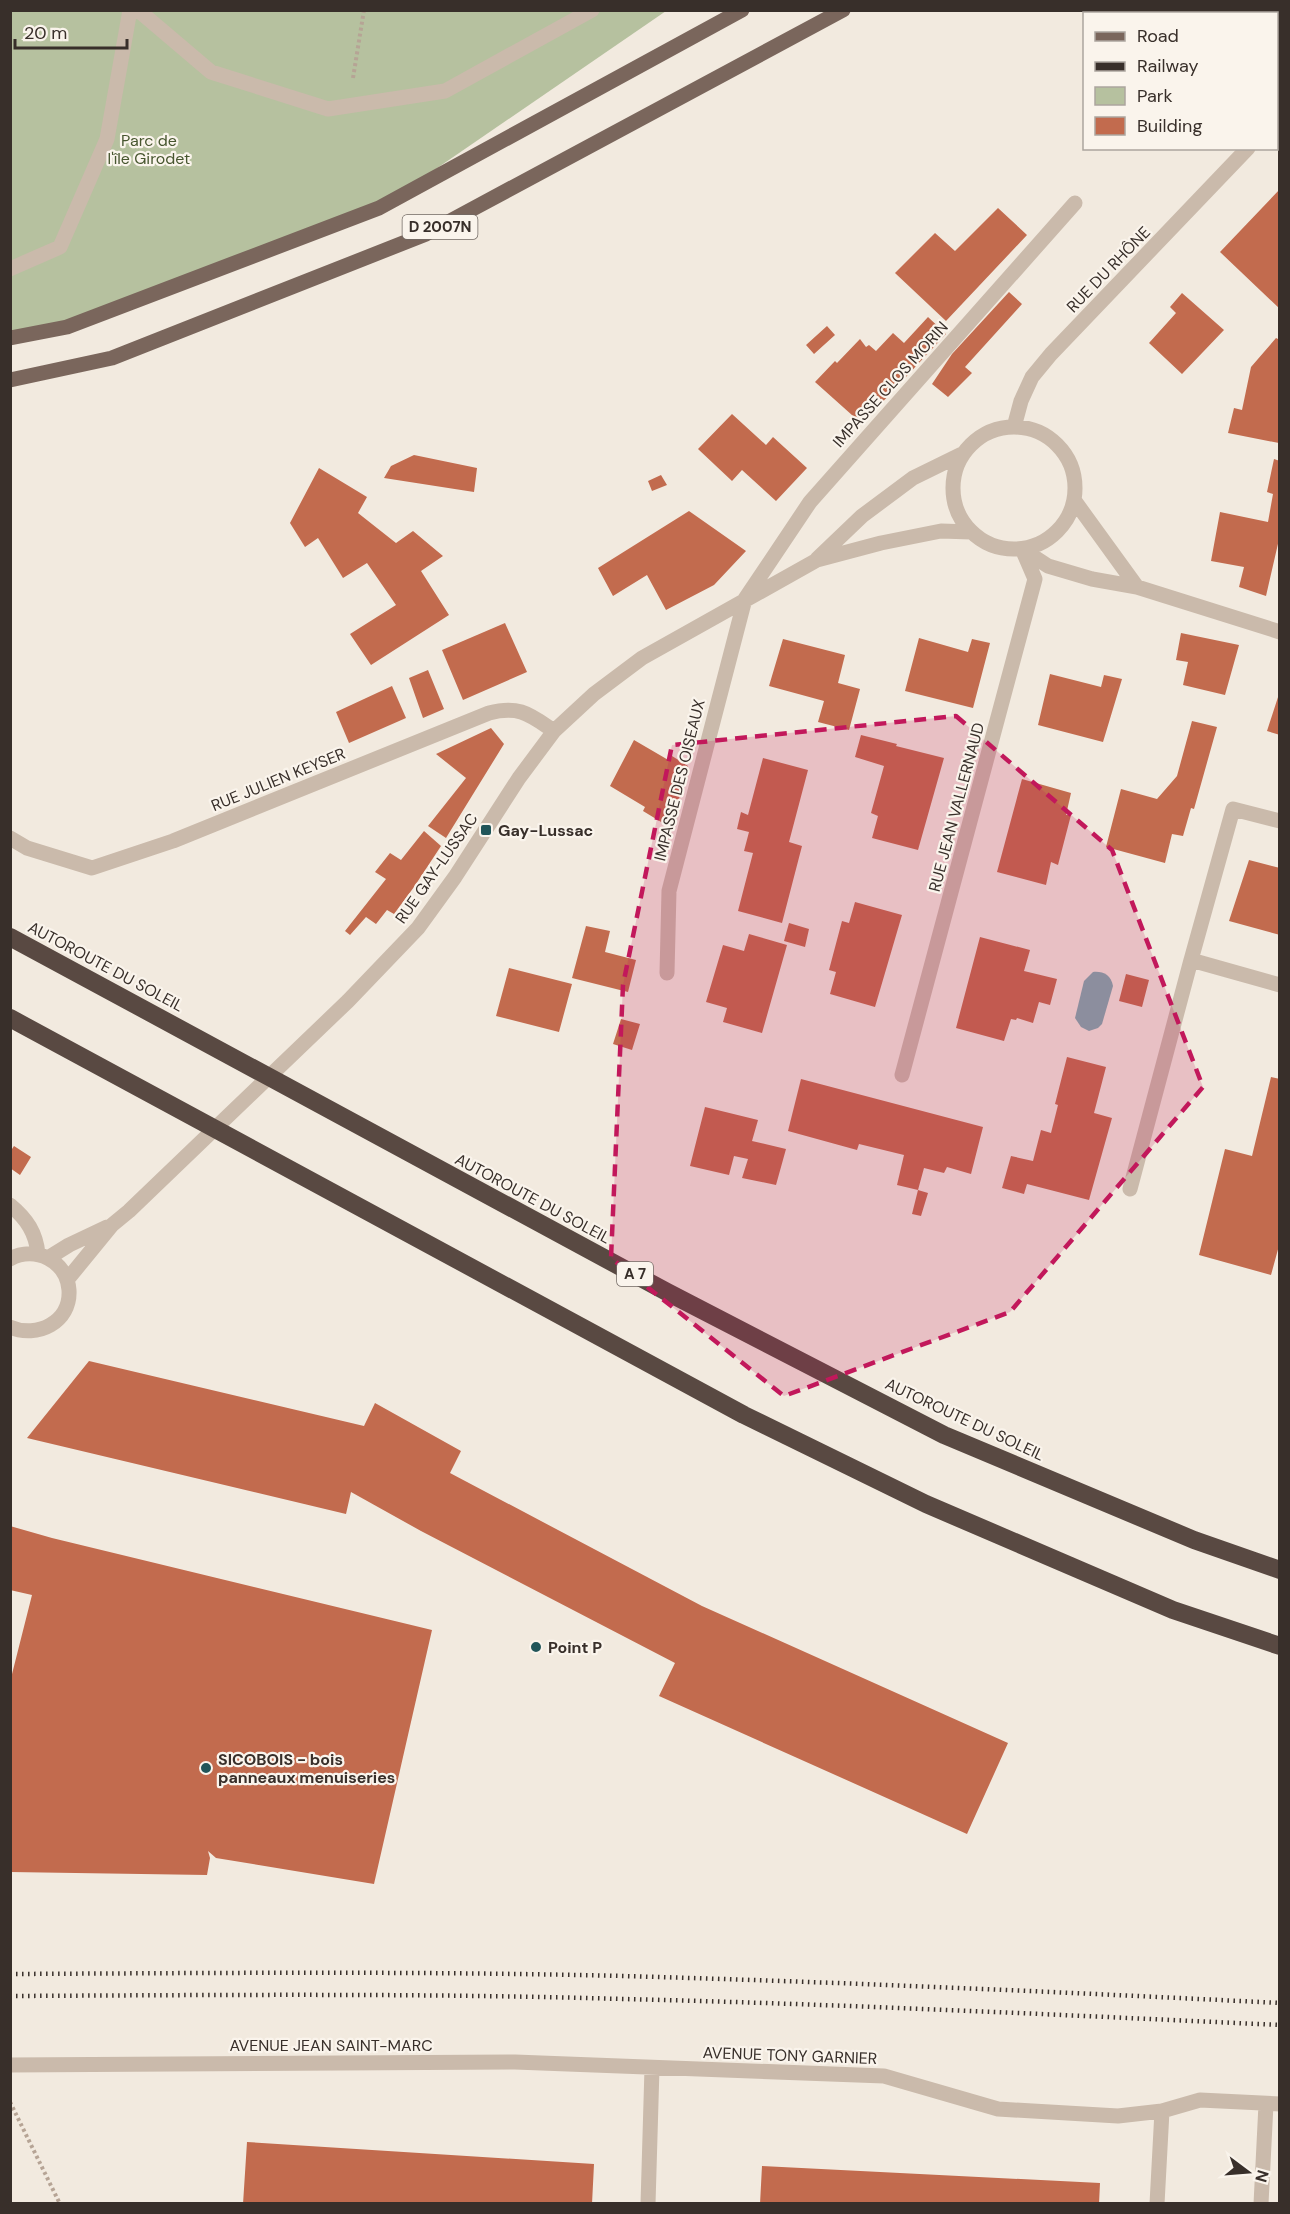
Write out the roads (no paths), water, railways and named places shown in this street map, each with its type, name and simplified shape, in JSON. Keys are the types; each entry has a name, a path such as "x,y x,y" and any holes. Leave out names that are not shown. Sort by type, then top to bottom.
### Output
{"highway":[{"name":"AUTOROUTE DU SOLEIL","path":"10,937 667,1292 944,1435 1194,1540 1280,1570"},
{"path":"10,1018 787,1436 926,1504 1173,1610 1280,1646"}],"main road":[{"name":"D 2007N","path":"10,338 67,327 380,208 741,10"},
{"name":"D 2007N","path":"10,380 112,358 426,234 843,10"}],"street":[{"path":"10,269 60,247 107,139 130,10"},
{"path":"138,10 211,72 328,110 446,91 592,10"},
{"name":"RUE DU RHÔNE","path":"1014,427 1021,402 1032,377 1051,354 1246,150"},
{"name":"IMPASSE CLOS MORIN","path":"745,599 810,502 1075,203"},
{"path":"1014,427 1041,433 1062,450 1074,474 1074,500 1067,518 1056,533 1041,544 1022,549 1004,549 986,543 971,532 959,515 953,494 955,472 964,453 974,442 1000,429 1014,427"},
{"path":"817,560 862,516 913,478 964,453"},
{"path":"1074,500 1137,587"},
{"path":"817,560 881,543 941,531 971,532"},
{"path":"1022,549 1048,566 1092,579 1137,587 1280,632"},
{"name":"RUE JEAN VALLERNAUD","path":"902,1075 1035,579 1022,549"},
{"name":"RUE GAY-LUSSAC","path":"67,1280 112,1225 348,1001 418,928 455,877 519,778 554,731 594,693 642,658 817,560"},
{"name":"IMPASSE DES OISEAUX","path":"667,973 669,891 745,599"},
{"name":"RUE JULIEN KEYSER","path":"10,838 27,848 92,868 173,841 489,713 516,709 530,715 554,731"},
{"path":"1130,1189 1233,809 1280,821"},
{"path":"1191,960 1280,984"},
{"path":"10,1205 30,1226 43,1256"},
{"name":"RUE GAY-LUSSAC","path":"43,1256 112,1225"},
{"path":"10,1259 26,1253 43,1256 60,1267 67,1280 69,1291 68,1301 58,1320 39,1331 13,1330 10,1345"},
{"name":"AVENUE JEAN SAINT-MARC","path":"10,2065 515,2062 652,2068"},
{"path":"648,2204 652,2068"},
{"name":"AVENUE TONY GARNIER","path":"652,2068 884,2076 998,2109 1118,2116 1162,2111 1200,2100 1273,2104"},
{"path":"1261,2204 1273,2104"},
{"path":"1157,2204 1162,2111"}],"water":[{"path":"1093,972 1106,974 1113,986 1102,1024 1089,1031 1081,1027 1075,1018 1084,981"}],"railway":[{"path":"10,1974 546,1974 787,1981 1280,2003"},
{"path":"10,1996 546,1997 869,2007 1280,2025"}],"place":[{"name":"Gay-Lussac","path":"486,830"},
{"name":"Point P","path":"536,1647"},
{"name":"SICOBOIS - bois panneaux menuiseries","path":"206,1768"}],"park label":[{"name":"Parc de l'île Girodet","path":"149,149"}]}
